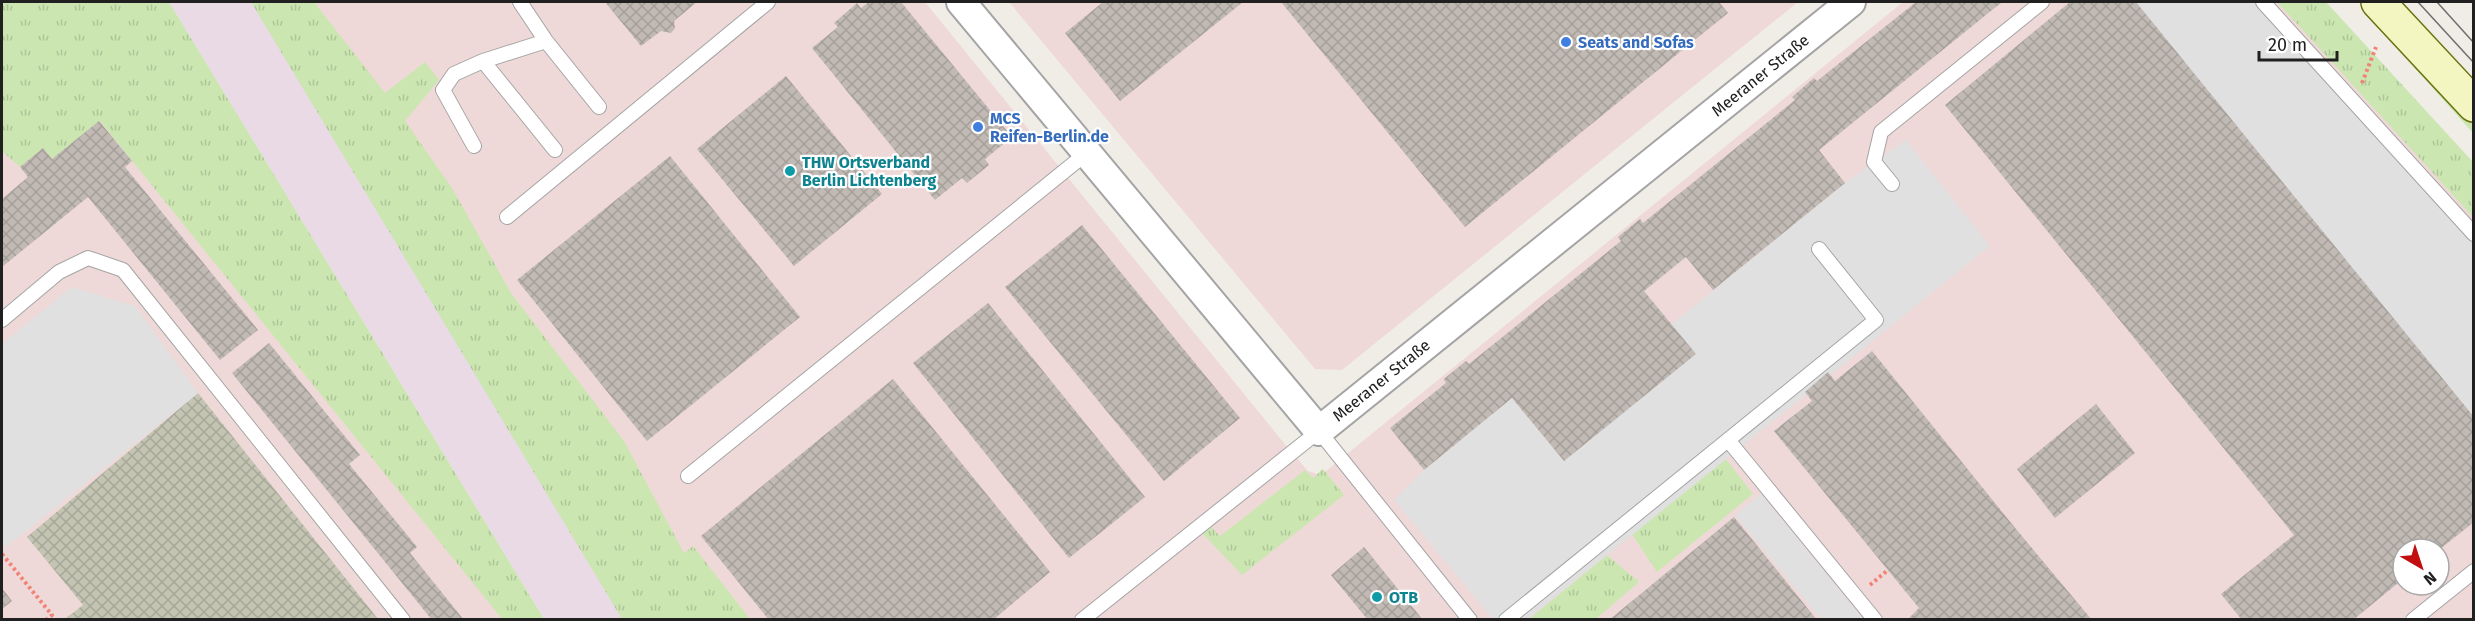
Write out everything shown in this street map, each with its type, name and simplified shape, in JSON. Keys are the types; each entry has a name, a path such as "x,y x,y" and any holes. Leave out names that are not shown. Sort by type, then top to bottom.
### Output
{"main road":[{"path":"2378,2 2474,105"}],"street":[{"name":"Meeraner Straße","path":"968,4 1319,431 1851,2"}],"lane":[{"path":"520,2 546,41 599,107"},
{"path":"507,217 768,2"},
{"path":"1892,184 1874,162 1881,132 2042,2"},
{"path":"2263,2 2474,234"},
{"path":"474,146 443,90 454,74 483,61 546,41"},
{"path":"483,61 555,150"},
{"path":"688,476 1088,152"},
{"path":"1506,620 1876,320 1819,249"},
{"path":"2,320 59,272 88,258 123,270 403,620"},
{"path":"1082,620 1319,431 1470,620"},
{"path":"1728,440 1875,620"},
{"path":"2413,620 2474,571"}],"path":[{"path":"2354,102 2376,47"},
{"path":"2,554 52,615 46,620"}],"shaded area":[{"path":"2,2 522,619 2,619"},
{"path":"169,2 252,2 624,619 544,619"},
{"path":"311,2 925,2 1288,448 1308,471 1321,475 1903,2 2307,2 2473,177 2473,619 721,619 427,189"},
{"path":"1009,2 1798,2 1342,370 1315,369"},
{"path":"2136,2 2263,2 2473,234 2473,417"},
{"path":"1906,140 1990,246 1528,619 1493,619 1394,500 1424,470 1512,398 1564,461 1695,354 1671,325 1845,183"},
{"path":"72,287 135,306 198,393 6,547 2,542 2,344"},
{"path":"198,393 378,619 65,619 83,605 27,537"},
{"path":"1761,494 1863,619 1821,619 1735,515"}],"green space":[{"path":"2,2 169,2 544,619 502,619 100,121 52,159 43,148 20,167 2,151"},
{"path":"251,2 314,2 385,93 425,62 439,80 405,121 452,188 511,293 624,441 684,553 693,546 750,619 622,619"},
{"path":"2277,2 2326,2 2473,162 2473,217"},
{"path":"2390,32 2473,125 2473,133 2386,36"},
{"path":"1726,459 1753,494 1657,572 1632,534"},
{"path":"1323,469 1344,495 1242,575 1202,533 1211,527 1220,536 1305,470 1313,478"},
{"path":"1607,555 1639,582 1596,619 1528,620"}],"building":[{"path":"605,2 697,2 674,21 675,28 671,33 661,31 641,46"},
{"path":"869,2 901,2 1012,137 985,159 989,165 967,183 962,178 935,200 812,48 838,27 834,23 857,3 861,8"},
{"path":"1103,2 1243,2 1120,101 1065,33"},
{"path":"1281,2 1719,2 1728,13 1465,227"},
{"path":"1916,2 2002,2 1819,150 1845,183 1713,290 1686,257 1644,291 1696,354 1564,461 1512,398 1424,470 1390,428 1446,383 1444,379 1466,361 1469,364 1621,241 1618,237 1640,219 1643,223 1795,100 1792,97 1814,78 1817,81"},
{"path":"2070,2 2136,2 2474,417 2474,522 2451,540 2451,537 2391,537 2391,589 2353,620 2242,620 2221,594 2294,535 1945,105"},
{"name":"THW Ortsverband Berlin Lichtenberg","path":"786,76 882,194 794,266 697,149"},
{"path":"99,121 132,161 125,167 258,330 220,360 88,197 2,267 2,199 28,177 20,167 43,148 52,159"},
{"path":"670,156 800,317 647,441 517,280"},
{"path":"1082,225 1240,418 1164,481 1005,287"},
{"path":"988,303 1145,497 1069,558 913,363"},
{"path":"269,343 360,455 349,464 417,547 410,553 464,620 432,620 232,373"},
{"path":"1872,351 2092,620 1907,620 1919,608 1774,431 1812,401 1805,392 1828,372 1835,381"},
{"path":"893,379 1050,572 993,620 769,620 701,536"},
{"path":"2096,404 2135,453 2055,518 2017,469"},
{"path":"1734,517 1817,620 1609,620"},
{"name":"OTB","path":"1364,547 1423,620 1368,620 1331,575"},
{"path":"2,588 12,601 2,609"}],"tram line":[{"path":"2418,2 2474,63"},
{"path":"2437,2 2474,43"}],"place":[{"name":"Seats and Sofas","path":"1566,42"},
{"name":"MCS Reifen-Berlin.de","path":"978,127"},
{"name":"THW Ortsverband Berlin Lichtenberg","path":"790,171"},
{"name":"OTB","path":"1377,597"}]}
